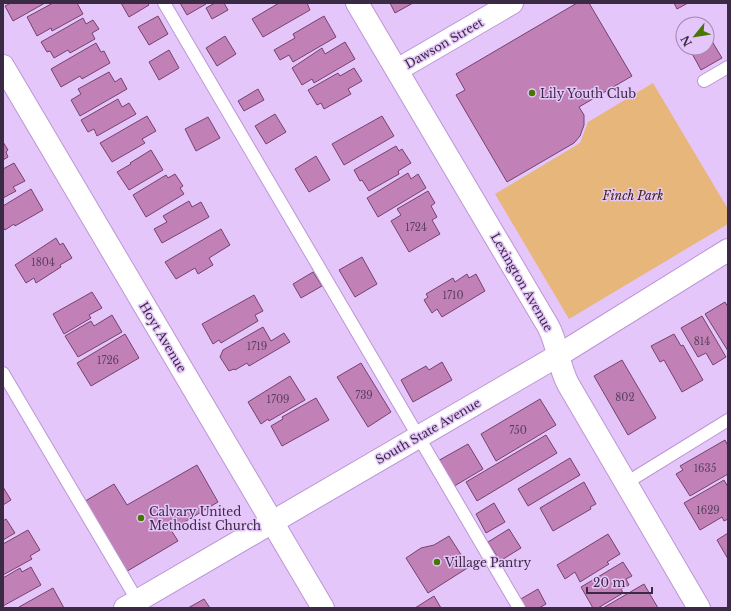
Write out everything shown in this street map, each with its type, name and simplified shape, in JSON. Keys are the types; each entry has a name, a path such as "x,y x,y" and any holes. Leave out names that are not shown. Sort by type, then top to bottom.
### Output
{"street":[{"name":"Lexington Avenue","path":"357,3 548,326 554,341 562,371 568,384 699,608"},
{"name":"Dawson Street","path":"397,70 512,3"},
{"name":"Hoyt Avenue","path":"3,66 323,608"},
{"name":"South State Avenue","path":"135,606 272,522 558,355 728,250"}],"lane":[{"path":"164,3 519,608"},
{"path":"704,81 728,67"},
{"path":"3,373 135,606"},
{"path":"626,483 728,420"}],"green space":[{"name":"Finch Park","path":"653,83 728,209 728,224 569,319 495,194 580,143 588,122"}],"building":[{"path":"11,3 45,3 13,21 5,6"},
{"path":"53,3 77,3 83,14 52,31 51,28 37,36 27,17"},
{"path":"121,3 147,3 149,5 129,17"},
{"path":"180,3 206,3 206,4 187,15"},
{"path":"215,3 224,3 228,10 212,19 206,8"},
{"path":"279,3 307,3 310,10 263,37 252,19"},
{"path":"390,3 413,3 395,13"},
{"name":"Lily Youth Club","path":"577,3 589,3 632,76 579,107 584,115 584,125 580,136 574,143 507,182 456,95 465,90 456,74"},
{"path":"674,3 688,3 677,9"},
{"path":"158,16 168,34 149,45 138,27"},
{"path":"324,16 336,37 293,62 289,55 280,60 274,50 295,38 293,34"},
{"path":"83,18 86,24 93,20 99,29 92,33 95,39 70,53 68,50 54,58 50,51 47,52 41,42"},
{"path":"225,36 236,54 217,66 206,48"},
{"path":"345,42 355,59 314,83 312,79 302,85 292,68 322,48 325,54"},
{"path":"96,43 101,52 104,51 110,63 82,79 80,76 61,87 51,69"},
{"path":"715,46 722,58 701,70 693,56 715,56"},
{"path":"169,50 179,68 159,80 149,62"},
{"path":"354,68 362,81 348,89 351,94 324,109 321,103 317,105 308,90 338,73 340,76"},
{"path":"109,72 115,82 121,78 127,89 80,116 71,100 81,94 78,89"},
{"path":"258,89 264,100 244,111 238,101"},
{"path":"118,99 122,107 129,103 136,114 97,136 94,129 88,132 81,120"},
{"path":"275,114 286,132 266,144 255,126"},
{"path":"147,116 156,131 142,139 145,143 112,162 100,143"},
{"path":"382,116 394,136 344,165 332,144"},
{"path":"208,117 220,138 196,151 185,129"},
{"path":"3,142 8,150 6,152 8,157 3,160"},
{"path":"396,146 399,151 402,149 411,163 398,171 399,174 369,191 362,180 360,181 354,170"},
{"path":"151,150 163,170 129,190 117,172"},
{"path":"316,156 330,180 309,192 295,169"},
{"path":"14,163 25,181 13,187 16,191 3,198 3,169"},
{"path":"408,173 411,179 418,174 426,188 378,217 367,198"},
{"path":"175,174 183,186 180,188 184,194 146,217 133,195 166,175 168,178"},
{"path":"31,189 43,210 5,230 3,227 3,206"},
{"path":"428,191 435,203 431,206 437,217 432,220 440,234 409,252 391,221 401,215 397,209"},
{"path":"189,201 192,207 201,202 209,217 162,243 154,229 167,222 163,216"},
{"path":"221,229 230,245 209,258 213,265 198,274 195,268 176,279 165,262"},
{"path":"56,238 60,245 63,243 72,258 36,283 34,278 26,283 15,265"},
{"path":"362,257 377,284 355,297 339,270"},
{"path":"313,272 322,286 301,298 293,284"},
{"path":"467,274 469,278 476,274 485,291 442,317 437,309 432,313 424,300 428,297 426,294 453,278 455,282"},
{"path":"92,292 102,308 89,315 91,318 64,334 53,314"},
{"path":"254,295 263,311 255,315 258,321 221,343 219,340 213,344 202,324"},
{"path":"725,302 728,307 728,351 705,314"},
{"path":"112,315 122,332 78,357 65,336 91,321 94,326"},
{"path":"702,316 726,357 713,365 706,353 698,357 681,328"},
{"path":"263,327 271,341 284,333 290,342 249,366 247,363 235,370 229,371 220,357 223,350"},
{"path":"125,334 139,358 91,386 77,363"},
{"path":"674,334 681,346 683,345 703,380 682,392 664,360 660,362 651,346"},
{"path":"622,360 656,418 628,435 594,376"},
{"path":"442,362 452,380 413,402 401,380 426,366 429,370"},
{"path":"361,363 391,412 368,427 337,377"},
{"path":"290,376 305,400 261,424 248,402"},
{"path":"316,398 329,420 282,446 271,426 283,419 282,417"},
{"path":"540,399 556,425 496,461 481,434"},
{"path":"546,435 557,453 477,501 466,482"},
{"path":"725,440 728,446 728,474 690,496 676,474 683,470 680,466"},
{"path":"468,444 483,469 451,488 436,462"},
{"path":"570,458 580,475 528,506 518,489"},
{"name":"Calvary United Methodist Church","path":"197,465 218,502 171,530 178,541 124,573 82,503 114,484 127,505"},
{"path":"724,480 728,487 728,519 724,521 722,517 700,530 684,503"},
{"path":"584,482 596,504 590,507 591,509 553,531 540,508"},
{"path":"3,487 11,500 3,505"},
{"path":"494,503 505,522 486,533 476,514"},
{"path":"6,519 15,533 3,540 3,521"},
{"path":"509,529 521,548 500,561 488,542"},
{"path":"28,530 40,550 30,556 32,559 3,575 3,544"},
{"path":"728,533 728,559 717,540"},
{"path":"608,534 620,554 607,562 609,564 580,582 575,572 565,579 557,565"},
{"name":"Village Pantry","path":"449,536 469,567 428,593 406,558 421,548 434,545"},
{"path":"623,562 632,576 626,579 629,585 621,589 623,593 598,608 593,608 581,587"},
{"path":"31,567 41,585 3,606 3,578 20,568 22,572"},
{"path":"644,584 658,608 603,608"},
{"path":"53,588 64,608 19,608 19,607"},
{"path":"538,589 546,604 539,608 523,608 519,600"},
{"path":"434,596 441,608 415,608"},
{"path":"204,599 210,608 188,608"}],"place":[{"name":"Lily Youth Club","path":"532,93"},
{"name":"Calvary United Methodist Church","path":"141,518"},
{"name":"Village Pantry","path":"437,562"}]}
